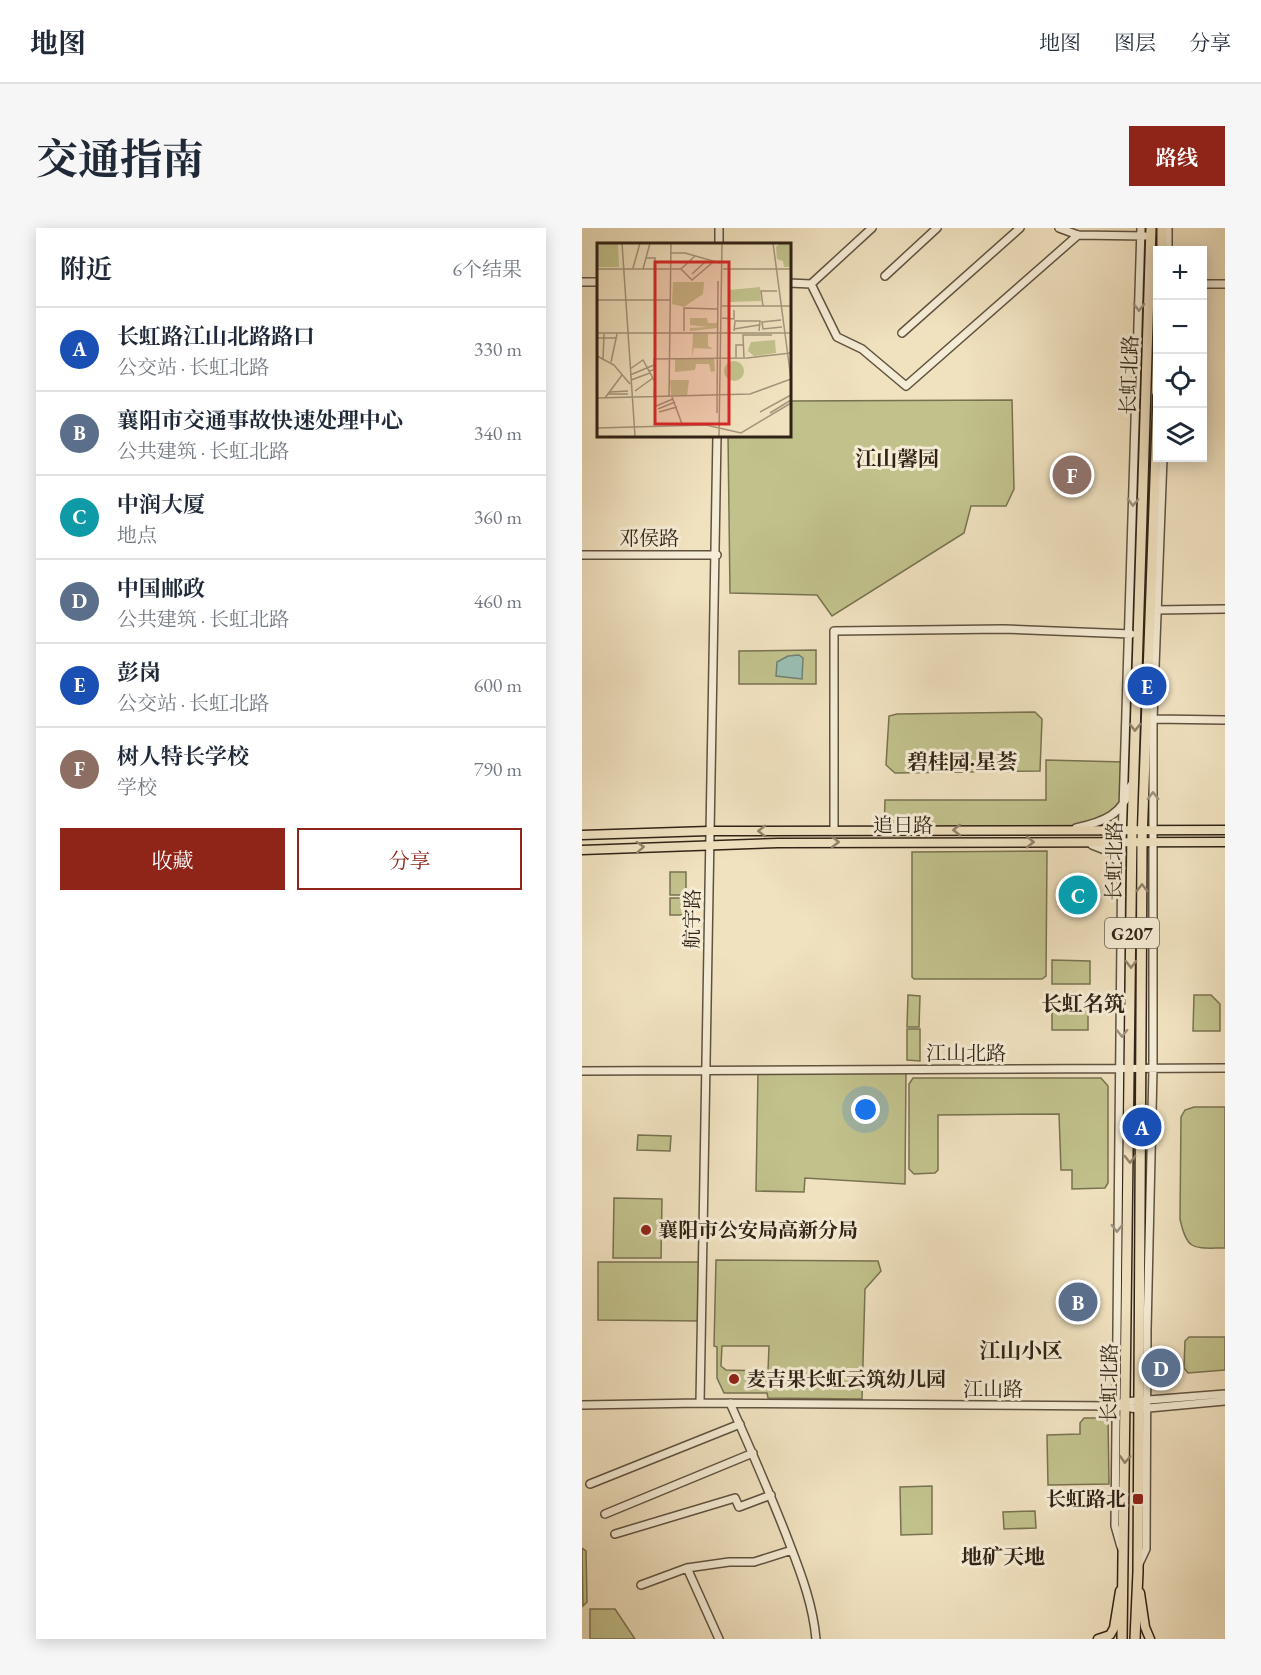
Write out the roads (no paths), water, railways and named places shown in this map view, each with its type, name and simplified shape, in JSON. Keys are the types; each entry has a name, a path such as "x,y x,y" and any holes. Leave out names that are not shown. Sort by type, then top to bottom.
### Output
{"highway":[{"path":"1162,228 1162,246"},
{"name":"长虹北路","path":"1122,1639 1126,1404 1126,1069 1134,774 1132,634 1147,234"},
{"name":"长虹北路","path":"1132,830 1153,610 1158,408"},
{"name":"长虹北路","path":"1132,841 1148,1069 1143,1405 1135,1639"}],"main road":[{"name":"追日路","path":"582,835 709,831 1225,830"},
{"name":"追日路","path":"582,850 709,844 1225,842"},
{"path":"1138,1569 1142,1611 1150,1639"},
{"path":"1098,1639 1110,1635 1114,1628 1122,1575"}],"street":[{"path":"790,283 811,284 872,228"},
{"path":"885,276 937,228"},
{"path":"902,333 1020,228"},
{"path":"1059,228 1078,235 1147,234"},
{"path":"1141,228 1147,234"},
{"path":"1168,228 1168,246"},
{"path":"811,284 837,337 862,349 906,386 1078,235"},
{"path":"1207,284 1225,284"},
{"name":"航宇路","path":"700,1403 709,831 717,555 717,436"},
{"path":"1148,1069 1154,830 1153,610 1162,462"},
{"name":"邓侯路","path":"582,555 717,555"},
{"path":"1153,610 1225,609"},
{"path":"834,831 834,631 1004,629 1132,634 1123,806 1132,830"},
{"path":"1153,719 1225,720"},
{"path":"1069,830 1100,823 1123,806 1134,774"},
{"path":"1072,841 1098,846 1110,852 1132,888"},
{"path":"1122,1549 1115,1526 1115,1289 1126,1069 1122,869 1132,841"},
{"name":"江山北路","path":"582,1071 1225,1068"},
{"path":"1143,1405 1225,1394"},
{"path":"1116,1406 1225,1401"},
{"path":"730,1403 771,1495 792,1550 814,1619 816,1639"},
{"name":"江山路","path":"582,1406 730,1403 1116,1406"},
{"path":"590,1484 740,1424"},
{"path":"605,1514 753,1454"},
{"path":"615,1534 735,1498 739,1507 771,1495"},
{"path":"641,1585 687,1568 729,1562 754,1562 792,1550"},
{"path":"687,1568 719,1639"}],"water":[{"path":"799,655 803,658 802,679 776,676 777,662 788,656"}],"place":[{"name":"树人特长学校","path":"1072,475"},
{"name":"彭岗","path":"1147,686"},
{"name":"中润大厦","path":"1078,895"},
{"name":"长虹路江山北路路口","path":"1142,1127"},
{"name":"襄阳市公安局高新分局","path":"646,1230"},
{"name":"襄阳市交通事故快速处理中心","path":"1078,1302"},
{"name":"中国邮政","path":"1161,1368"},
{"name":"麦吉果长虹云筑幼儿园","path":"734,1379"},
{"name":"长虹路北","path":"1138,1499"}],"district":[{"name":"江山馨园","path":"897,458"},
{"name":"碧桂园·星荟","path":"962,761"},
{"name":"长虹名筑","path":"1083,1003"},
{"name":"江山小区","path":"1021,1350"},
{"name":"地矿天地","path":"1003,1556"}]}
